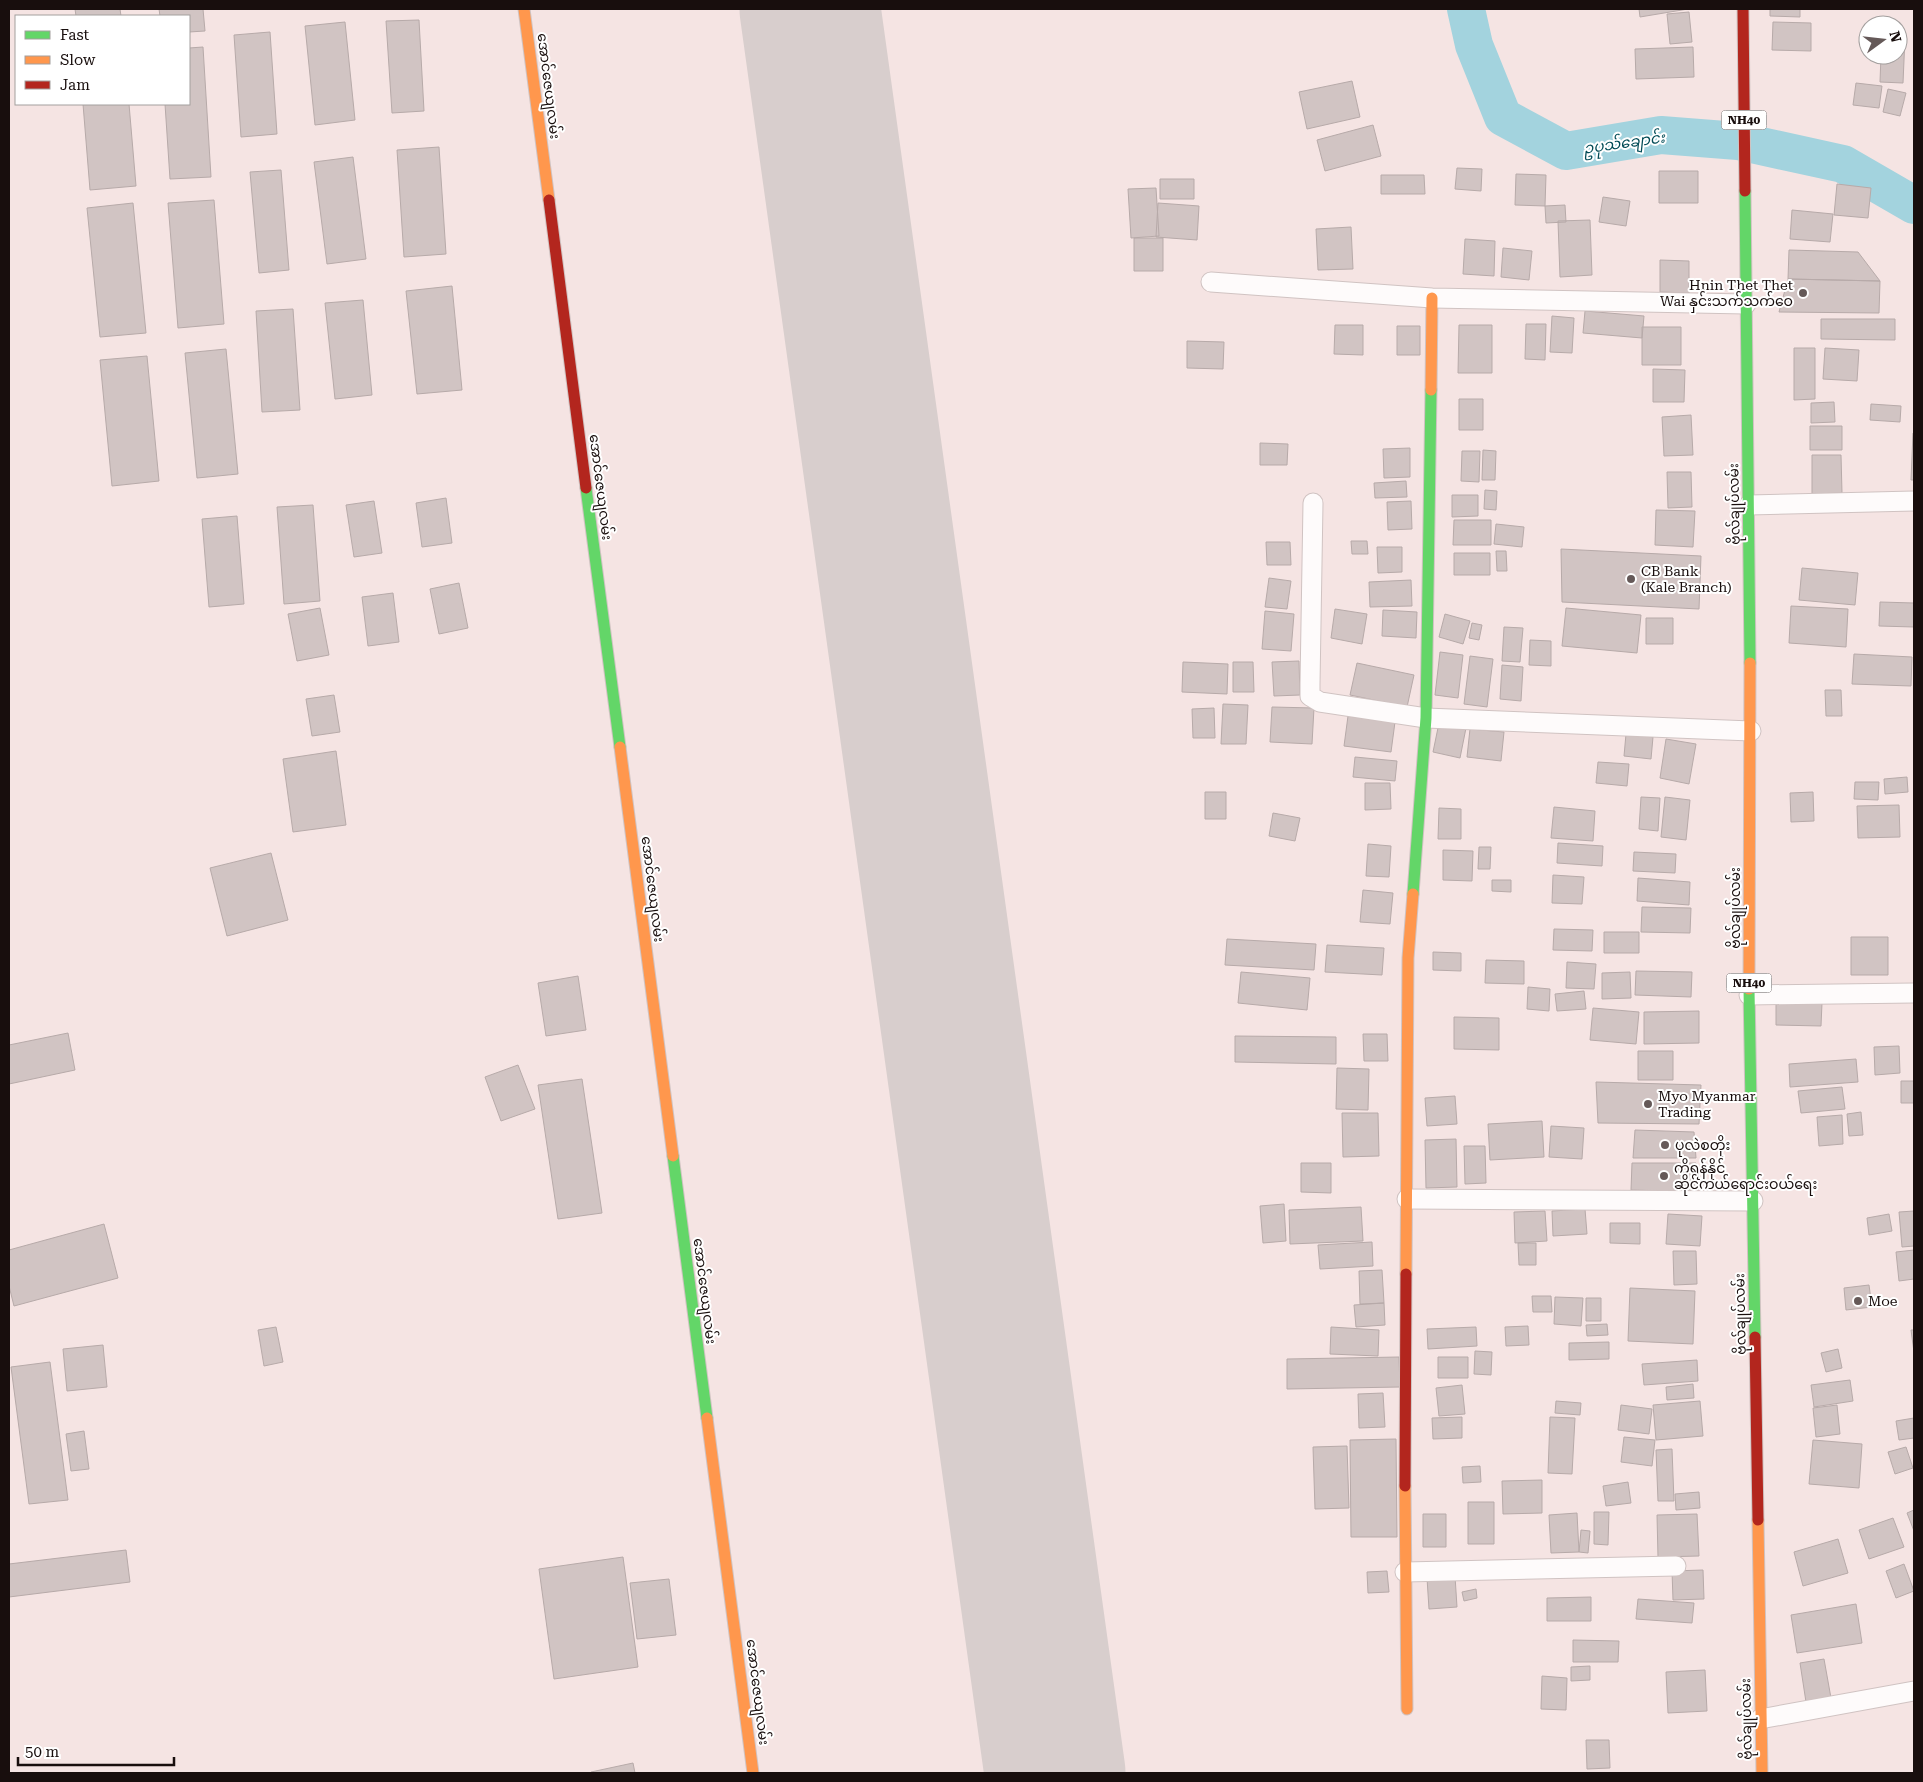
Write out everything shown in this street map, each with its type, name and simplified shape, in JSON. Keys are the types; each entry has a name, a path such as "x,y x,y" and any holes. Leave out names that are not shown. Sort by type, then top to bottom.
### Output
{"main road":[{"name":"အောင်ဇေယျလမ်း","path":"524,9 753,1773"},
{"name":"ဗိုလ်ချုပ်လမ်း","path":"1743,9 1751,731 1749,995 1760,1561 1762,1773"},
{"path":"1407,1710 1404,1572 1408,1200 1408,958 1426,718 1432,298"}],"street":[{"path":"1211,282 1432,298 1746,304"},
{"path":"1749,505 1914,501"},
{"path":"1313,503 1310,696 1320,702 1426,718 1751,731"},
{"path":"1749,995 1914,993"},
{"path":"1408,1200 1753,1201"},
{"path":"1404,1572 1676,1566"},
{"path":"1760,1718 1914,1690"}],"building":[{"path":"75,9 120,9 121,15 76,15"},
{"path":"159,9 203,9 205,31 190,32 190,15 160,15"},
{"path":"1639,9 1688,9 1640,17"},
{"path":"1770,9 1800,9 1800,17 1770,16"},
{"path":"1689,12 1692,42 1670,44 1667,14"},
{"path":"419,20 424,111 392,113 386,21"},
{"path":"345,22 355,120 315,125 305,26"},
{"path":"1773,22 1811,23 1811,51 1772,50"},
{"path":"270,32 277,134 241,137 234,35"},
{"path":"203,47 211,177 170,179 165,105 190,105 190,48"},
{"path":"1693,47 1694,77 1636,79 1635,49"},
{"path":"1881,65 1904,65 1903,83 1880,82"},
{"path":"1352,81 1360,117 1307,129 1299,92"},
{"path":"1856,83 1882,86 1879,108 1853,105"},
{"path":"1888,89 1906,93 1900,116 1883,112"},
{"path":"83,105 129,105 136,186 90,190"},
{"path":"1373,125 1381,156 1325,171 1317,140"},
{"path":"439,147 446,254 404,257 397,150"},
{"path":"353,157 366,259 327,264 314,162"},
{"path":"1457,168 1482,169 1481,191 1455,189"},
{"path":"281,170 289,270 259,273 250,172"},
{"path":"1659,171 1698,171 1698,203 1659,203"},
{"path":"1516,174 1546,175 1545,206 1515,205"},
{"path":"1381,175 1424,175 1425,194 1381,194"},
{"path":"1160,179 1194,179 1194,199 1160,199"},
{"path":"1837,184 1871,188 1868,218 1834,215"},
{"path":"1156,188 1159,236 1131,238 1128,189"},
{"path":"1603,197 1630,201 1626,226 1599,222"},
{"path":"214,200 224,324 178,328 168,203"},
{"path":"133,203 146,333 100,337 87,208"},
{"path":"1158,203 1199,206 1197,240 1156,237"},
{"path":"1565,205 1566,222 1546,223 1545,206"},
{"path":"1792,210 1833,214 1830,242 1790,239"},
{"path":"1590,220 1592,275 1560,277 1558,221"},
{"path":"1351,227 1353,269 1318,270 1316,229"},
{"path":"1134,238 1163,238 1163,271 1134,271"},
{"path":"1465,239 1495,241 1494,276 1463,274"},
{"path":"1503,248 1532,251 1529,280 1501,277"},
{"path":"1789,250 1858,252 1880,281 1788,279"},
{"path":"1660,260 1689,261 1689,293 1660,292"},
{"path":"1788,279 1880,281 1879,313 1779,312"},
{"path":"452,286 462,390 417,394 406,291"},
{"path":"363,300 372,395 335,399 325,303"},
{"path":"293,309 300,410 262,412 256,311"},
{"path":"1585,311 1644,316 1642,338 1583,333"},
{"path":"1552,316 1574,318 1572,353 1550,352"},
{"path":"1821,319 1895,319 1895,340 1821,339"},
{"path":"1526,324 1546,324 1545,360 1525,359"},
{"path":"1335,325 1363,325 1363,355 1334,354"},
{"path":"1459,325 1492,325 1492,373 1458,373"},
{"path":"1397,326 1420,326 1420,355 1397,355"},
{"path":"1642,327 1681,327 1681,365 1642,365"},
{"path":"1187,341 1224,342 1223,369 1187,368"},
{"path":"1794,348 1815,348 1815,399 1794,400"},
{"path":"1825,348 1859,350 1857,381 1823,379"},
{"path":"226,349 238,474 197,478 185,353"},
{"path":"147,356 159,481 112,486 100,360"},
{"path":"1653,369 1685,370 1684,402 1653,402"},
{"path":"1459,399 1483,399 1483,430 1459,430"},
{"path":"1834,402 1835,422 1811,423 1811,403"},
{"path":"1871,404 1901,406 1900,422 1870,420"},
{"path":"1691,415 1693,455 1664,456 1662,417"},
{"path":"1810,426 1842,426 1842,450 1810,450"},
{"path":"1913,433 1914,480 1911,480"},
{"path":"1260,443 1288,444 1287,465 1260,465"},
{"path":"1410,448 1410,477 1384,478 1383,449"},
{"path":"1483,450 1496,451 1495,480 1482,480"},
{"path":"1462,451 1480,451 1479,482 1461,481"},
{"path":"1812,455 1841,455 1842,493 1812,494"},
{"path":"1667,472 1691,472 1692,507 1668,508"},
{"path":"1406,481 1407,497 1375,498 1374,483"},
{"path":"1485,490 1497,491 1496,510 1484,509"},
{"path":"1452,495 1478,495 1478,516 1452,517"},
{"path":"446,498 452,543 422,547 416,503"},
{"path":"374,501 382,553 354,557 346,505"},
{"path":"1411,501 1412,529 1388,530 1387,502"},
{"path":"313,505 320,601 284,604 277,507"},
{"path":"1656,510 1695,511 1693,547 1655,545"},
{"path":"237,516 244,604 209,607 202,519"},
{"path":"1454,520 1491,520 1491,545 1453,545"},
{"path":"1496,524 1524,527 1522,547 1494,544"},
{"path":"1351,541 1367,541 1368,554 1352,554"},
{"path":"1266,542 1290,542 1291,565 1267,565"},
{"path":"1377,547 1402,547 1402,572 1378,573"},
{"name":"CB Bank (Kale Branch)","path":"1561,549 1701,556 1699,609 1562,602"},
{"path":"1496,551 1506,551 1507,571 1497,571"},
{"path":"1454,553 1490,553 1490,575 1454,575"},
{"path":"1802,568 1858,573 1855,605 1799,600"},
{"path":"1269,578 1291,581 1287,609 1265,607"},
{"path":"1411,580 1412,606 1370,607 1369,582"},
{"path":"459,583 468,628 439,634 430,589"},
{"path":"393,593 399,642 368,646 362,597"},
{"path":"1880,602 1914,603 1914,627 1879,626"},
{"path":"1791,606 1848,609 1846,647 1789,643"},
{"path":"320,608 329,655 297,661 288,614"},
{"path":"1566,608 1641,615 1637,653 1562,646"},
{"path":"1335,609 1367,614 1362,644 1331,638"},
{"path":"1383,610 1417,612 1416,638 1382,636"},
{"path":"1265,611 1294,614 1291,651 1262,649"},
{"path":"1445,614 1470,621 1463,644 1439,637"},
{"path":"1646,618 1673,618 1673,644 1646,644"},
{"path":"1472,623 1482,625 1479,640 1469,638"},
{"path":"1504,627 1523,628 1520,662 1502,661"},
{"path":"1530,640 1551,641 1551,666 1529,665"},
{"path":"1440,652 1463,655 1458,698 1435,695"},
{"path":"1854,654 1912,657 1911,686 1852,684"},
{"path":"1470,656 1493,659 1487,707 1464,704"},
{"path":"1299,661 1300,695 1274,696 1272,662"},
{"path":"1183,662 1228,664 1227,694 1182,692"},
{"path":"1233,662 1253,662 1254,692 1233,692"},
{"path":"1357,663 1414,675 1407,707 1350,695"},
{"path":"1502,665 1523,667 1521,701 1500,699"},
{"path":"1825,690 1841,690 1842,716 1826,716"},
{"path":"334,695 340,732 312,736 306,699"},
{"path":"1223,704 1248,705 1246,744 1221,744"},
{"path":"1272,707 1314,708 1312,744 1270,742"},
{"path":"1214,708 1215,738 1193,738 1192,709"},
{"path":"1348,716 1395,722 1391,752 1344,746"},
{"path":"1439,723 1466,728 1460,758 1433,752"},
{"path":"1470,729 1504,732 1501,761 1467,757"},
{"path":"1626,734 1653,737 1651,759 1624,756"},
{"path":"1666,739 1696,744 1689,784 1660,778"},
{"path":"336,751 346,825 293,832 283,759"},
{"path":"1355,757 1397,761 1395,781 1353,777"},
{"path":"1598,762 1629,764 1627,786 1596,783"},
{"path":"1907,777 1908,792 1885,794 1884,779"},
{"path":"1855,782 1879,782 1878,800 1854,799"},
{"path":"1365,783 1390,783 1391,809 1365,810"},
{"path":"1205,792 1226,792 1226,819 1205,819"},
{"path":"1813,792 1814,821 1791,822 1790,793"},
{"path":"1641,797 1660,798 1658,831 1639,829"},
{"path":"1665,797 1690,800 1686,840 1661,837"},
{"path":"1899,805 1900,837 1858,838 1857,806"},
{"path":"1554,807 1595,811 1593,841 1551,838"},
{"path":"1439,808 1461,809 1461,839 1438,839"},
{"path":"1273,813 1300,818 1295,841 1269,836"},
{"path":"1558,843 1603,846 1602,866 1557,863"},
{"path":"1368,844 1391,846 1389,877 1366,876"},
{"path":"1479,847 1491,847 1490,869 1478,869"},
{"path":"1443,850 1473,851 1472,881 1443,880"},
{"path":"1634,852 1676,854 1675,873 1633,871"},
{"path":"271,853 288,920 227,936 210,868"},
{"path":"1553,875 1584,877 1582,904 1552,903"},
{"path":"1638,878 1690,882 1689,905 1637,901"},
{"path":"1492,880 1511,880 1511,892 1492,891"},
{"path":"1363,890 1393,893 1390,924 1360,922"},
{"path":"1642,907 1691,908 1690,933 1641,932"},
{"path":"1554,929 1593,930 1592,951 1553,950"},
{"path":"1604,932 1639,932 1639,953 1604,953"},
{"path":"1851,937 1888,937 1888,975 1851,975"},
{"path":"1227,939 1316,944 1314,970 1225,965"},
{"path":"1327,945 1384,948 1382,975 1325,972"},
{"path":"1433,952 1461,953 1461,971 1433,970"},
{"path":"1486,960 1524,961 1524,984 1485,983"},
{"path":"1567,962 1596,964 1594,989 1566,988"},
{"path":"1636,971 1692,972 1691,997 1635,995"},
{"path":"1241,972 1310,978 1307,1010 1238,1003"},
{"path":"1630,972 1631,998 1602,999 1602,973"},
{"path":"578,976 586,1030 546,1036 538,983"},
{"path":"1528,987 1550,989 1549,1011 1527,1009"},
{"path":"1584,991 1586,1009 1557,1011 1555,994"},
{"path":"1776,1002 1822,1003 1821,1026 1776,1025"},
{"path":"1593,1008 1639,1012 1636,1044 1590,1040"},
{"path":"1699,1011 1699,1043 1644,1044 1644,1012"},
{"path":"1454,1017 1499,1018 1499,1050 1454,1049"},
{"path":"68,1033 75,1070 9,1084 9,1045"},
{"path":"1363,1034 1387,1034 1388,1061 1364,1061"},
{"path":"1235,1036 1336,1037 1336,1064 1235,1062"},
{"path":"1899,1046 1900,1073 1875,1075 1874,1047"},
{"path":"1638,1051 1673,1051 1673,1080 1638,1080"},
{"path":"1856,1059 1858,1082 1790,1087 1789,1064"},
{"path":"518,1065 535,1109 501,1121 485,1077"},
{"path":"1337,1068 1369,1069 1368,1110 1336,1109"},
{"path":"582,1079 602,1213 558,1219 538,1085"},
{"path":"1901,1081 1914,1081 1914,1103 1901,1103"},
{"name":"Myo Myanmar Trading","path":"1596,1082 1701,1085 1699,1124 1598,1123"},
{"path":"1842,1087 1845,1109 1801,1113 1798,1091"},
{"path":"1455,1096 1457,1124 1427,1126 1425,1098"},
{"path":"1861,1112 1863,1135 1849,1136 1847,1114"},
{"path":"1342,1113 1378,1113 1379,1156 1343,1157"},
{"path":"1842,1115 1843,1144 1819,1146 1817,1117"},
{"path":"1542,1121 1544,1157 1490,1160 1488,1124"},
{"path":"1551,1126 1584,1128 1582,1159 1549,1157"},
{"name":"ပုလဲစတိုး","path":"1635,1130 1694,1132 1696,1158 1633,1158"},
{"path":"1456,1139 1457,1187 1426,1188 1425,1140"},
{"path":"1464,1146 1485,1146 1486,1183 1465,1184"},
{"path":"1301,1163 1331,1163 1331,1193 1301,1192"},
{"name":"ကိုရန်နိုင် ဆိုင်ကယ်ရောင်းဝယ်ရေး","path":"1632,1163 1696,1163 1698,1192 1631,1190"},
{"path":"1284,1204 1286,1241 1263,1243 1260,1206"},
{"path":"1361,1207 1363,1241 1290,1244 1289,1210"},
{"path":"1585,1209 1587,1234 1553,1236 1552,1211"},
{"path":"1545,1211 1547,1241 1515,1243 1514,1212"},
{"path":"1914,1211 1914,1246 1902,1247 1899,1212"},
{"path":"1668,1214 1702,1216 1700,1246 1666,1244"},
{"path":"1889,1214 1892,1231 1869,1235 1867,1218"},
{"path":"1610,1223 1640,1223 1640,1244 1610,1243"},
{"path":"104,1224 118,1278 14,1306 9,1286 9,1250"},
{"path":"1372,1242 1373,1266 1320,1269 1318,1245"},
{"path":"1518,1243 1536,1243 1536,1265 1519,1265"},
{"path":"1914,1250 1914,1279 1899,1281 1896,1252"},
{"path":"1673,1251 1696,1251 1697,1284 1674,1285"},
{"path":"1382,1270 1384,1303 1360,1304 1359,1271"},
{"path":"1869,1285 1872,1307 1846,1310 1844,1288"},
{"path":"1630,1288 1695,1291 1693,1344 1628,1341"},
{"path":"1532,1296 1551,1296 1552,1312 1533,1312"},
{"path":"1555,1297 1583,1298 1581,1326 1554,1324"},
{"path":"1586,1298 1601,1298 1601,1321 1586,1321"},
{"path":"1384,1303 1385,1325 1356,1327 1354,1305"},
{"path":"1607,1324 1608,1335 1587,1336 1586,1325"},
{"path":"1528,1326 1529,1345 1506,1346 1505,1327"},
{"path":"276,1327 283,1362 264,1366 258,1330"},
{"path":"1331,1327 1379,1330 1378,1356 1330,1354"},
{"path":"1476,1327 1477,1346 1428,1349 1427,1329"},
{"path":"1911,1330 1914,1330 1914,1352"},
{"path":"1609,1342 1609,1359 1569,1360 1569,1343"},
{"path":"103,1345 107,1387 67,1391 63,1349"},
{"path":"1838,1349 1842,1368 1826,1372 1821,1353"},
{"path":"1475,1351 1492,1352 1491,1375 1474,1374"},
{"path":"1399,1357 1400,1387 1287,1389 1287,1359"},
{"path":"1438,1357 1468,1357 1468,1378 1438,1378"},
{"path":"1697,1360 1698,1381 1644,1385 1642,1364"},
{"path":"50,1362 68,1500 29,1504 11,1367"},
{"path":"1850,1380 1853,1401 1814,1407 1811,1385"},
{"path":"1693,1384 1694,1398 1667,1400 1666,1387"},
{"path":"1462,1385 1465,1414 1439,1416 1436,1388"},
{"path":"1383,1393 1385,1427 1359,1428 1358,1394"},
{"path":"1556,1401 1581,1403 1580,1415 1555,1413"},
{"path":"1700,1401 1703,1436 1656,1440 1653,1405"},
{"path":"1621,1405 1652,1409 1649,1434 1618,1430"},
{"path":"1837,1405 1840,1434 1816,1437 1813,1408"},
{"path":"1462,1417 1462,1438 1433,1439 1432,1418"},
{"path":"1550,1417 1575,1418 1572,1474 1548,1473"},
{"path":"1914,1418 1914,1438 1899,1440 1896,1421"},
{"path":"84,1431 89,1469 71,1471 66,1434"},
{"path":"1624,1437 1655,1440 1652,1466 1621,1462"},
{"path":"1396,1439 1397,1537 1351,1537 1350,1440"},
{"path":"1813,1440 1862,1444 1859,1488 1809,1484"},
{"path":"1347,1446 1349,1508 1315,1509 1313,1447"},
{"path":"1906,1447 1913,1468 1895,1474 1888,1452"},
{"path":"1672,1449 1674,1501 1658,1501 1656,1450"},
{"path":"1480,1466 1481,1482 1463,1483 1462,1467"},
{"path":"1542,1480 1542,1513 1503,1514 1502,1481"},
{"path":"1628,1482 1631,1503 1606,1506 1603,1486"},
{"path":"1699,1492 1700,1508 1676,1510 1675,1494"},
{"path":"1468,1502 1494,1502 1494,1544 1468,1544"},
{"path":"1914,1510 1914,1531 1907,1513"},
{"path":"1594,1512 1609,1512 1608,1545 1594,1544"},
{"path":"1577,1513 1579,1552 1551,1553 1549,1515"},
{"path":"1423,1514 1446,1514 1446,1547 1423,1547"},
{"path":"1697,1514 1699,1556 1658,1557 1657,1515"},
{"path":"1893,1518 1904,1547 1869,1559 1859,1530"},
{"path":"1581,1530 1590,1531 1588,1553 1579,1552"},
{"path":"1838,1539 1848,1573 1803,1586 1794,1552"},
{"path":"126,1550 130,1582 9,1597 9,1564"},
{"path":"623,1557 638,1667 554,1679 539,1569"},
{"path":"1904,1564 1914,1591 1896,1598 1886,1571"},
{"path":"1703,1570 1704,1599 1673,1600 1672,1571"},
{"path":"1387,1571 1389,1592 1368,1593 1367,1572"},
{"path":"1455,1576 1457,1607 1429,1609 1427,1578"},
{"path":"669,1579 676,1635 637,1639 630,1583"},
{"path":"1476,1589 1477,1598 1464,1601 1462,1592"},
{"path":"1591,1597 1591,1621 1547,1621 1547,1598"},
{"path":"1638,1599 1694,1603 1692,1623 1636,1619"},
{"path":"1856,1604 1862,1643 1797,1653 1791,1615"},
{"path":"1573,1640 1619,1641 1618,1662 1573,1662"},
{"path":"1824,1659 1831,1698 1806,1702 1800,1663"},
{"path":"1590,1666 1590,1680 1571,1681 1571,1667"},
{"path":"1705,1670 1707,1711 1668,1713 1666,1672"},
{"path":"1542,1676 1567,1678 1566,1710 1541,1709"},
{"path":"1586,1740 1609,1740 1610,1768 1587,1769"},
{"path":"633,1763 635,1773 591,1773 591,1772"}],"waterway":[{"name":"ဥပုသ်ချောင်း","path":"1466,9 1474,45 1503,117 1566,151 1661,135 1738,141 1843,164 1914,205"}],"runway":[{"path":"810,9 1055,1773"}],"traffic: fast":[{"path":"1745,191 1750,663"},
{"path":"1413,894 1426,718 1431,390"},
{"path":"586,488 620,747"},
{"path":"1749,989 1755,1337"},
{"path":"673,1156 707,1418"}],"traffic: slow":[{"path":"524,9 549,200"},
{"path":"1431,390 1432,298"},
{"path":"1749,989 1750,663"},
{"path":"620,747 673,1156"},
{"path":"1406,1274 1408,958 1413,894"},
{"path":"707,1418 753,1773"},
{"path":"1405,1486 1407,1709"},
{"path":"1758,1520 1762,1773"}],"traffic: jam":[{"path":"1743,9 1745,191"},
{"path":"549,200 586,488"},
{"path":"1405,1486 1406,1274"},
{"path":"1755,1337 1758,1520"}],"place":[{"name":"Hnin Thet Thet Wai နှင်းသက်သက်ဝေ","path":"1803,293"},
{"name":"CB Bank (Kale Branch)","path":"1631,579"},
{"name":"Myo Myanmar Trading","path":"1648,1104"},
{"name":"ပုလဲစတိုး","path":"1665,1145"},
{"name":"ကိုရန်နိုင် ဆိုင်ကယ်ရောင်းဝယ်ရေး","path":"1664,1176"},
{"name":"Moe","path":"1858,1301"}]}
